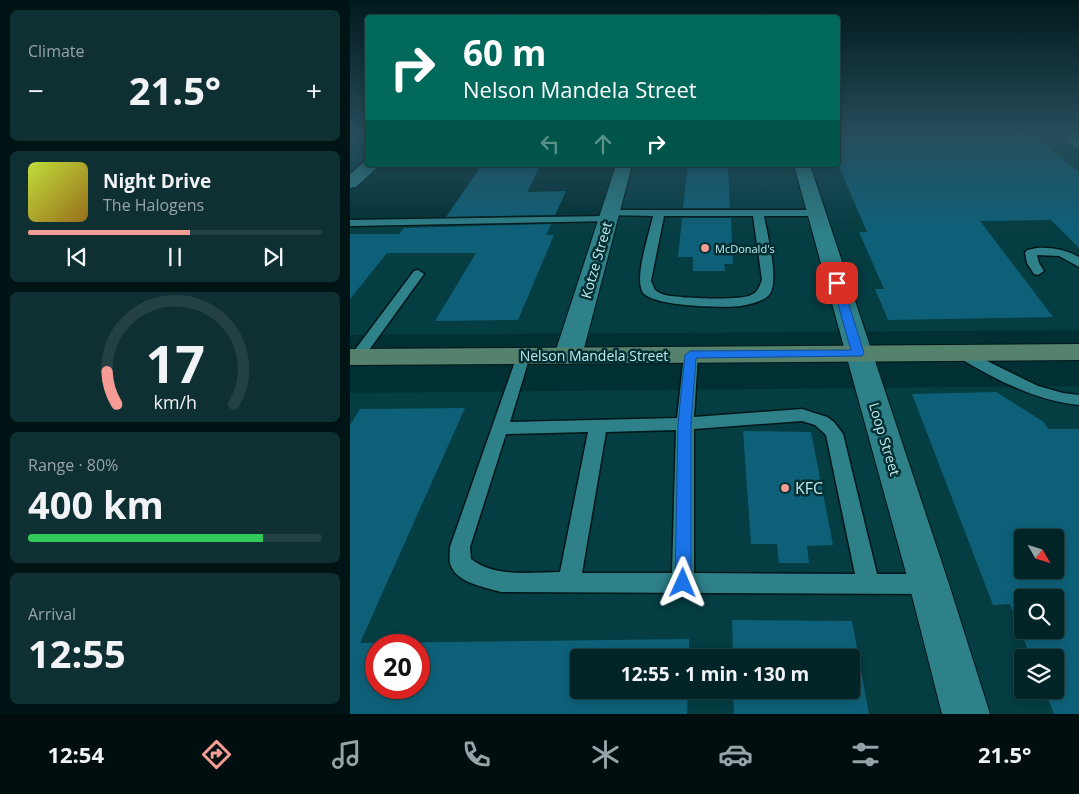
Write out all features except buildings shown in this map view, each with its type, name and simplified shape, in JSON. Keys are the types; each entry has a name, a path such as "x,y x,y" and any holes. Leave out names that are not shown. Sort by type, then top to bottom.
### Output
{"main road":[{"name":"Nelson Mandela Street","path":"352,360 523,356 1079,352"}],"street":[{"path":"350,183 369,167"},
{"name":"Kotze Street","path":"568,356 623,167"},
{"name":"Loop Street","path":"803,167 929,584 966,714"}],"lane":[{"path":"659,213 645,281 649,292 660,298 675,300 739,302 754,299 764,292 768,280 758,213"},
{"path":"350,223 659,213 816,213"},
{"path":"1038,271 1033,263 1031,253 1064,253 1079,263"},
{"path":"352,360 418,274"},
{"path":"961,352 1031,388 1046,394 1079,400"},
{"path":"683,583 684,424 690,355"},
{"path":"523,356 460,547 460,563 474,574 501,582 929,584"},
{"path":"499,428 684,424 802,415 818,419 828,425 834,434 868,583"},
{"path":"569,582 598,426"}],"shaded area":[{"path":"630,167 1079,167 1079,330 350,335 350,224 614,222"},
{"path":"1079,386 1079,714 350,714 350,393"}],"place":[{"name":"McDonald's","path":"705,248"},
{"name":"KFC","path":"785,488"}],"route":[{"path":"683,583 684,424 690,355 858,353 837,283"}]}
